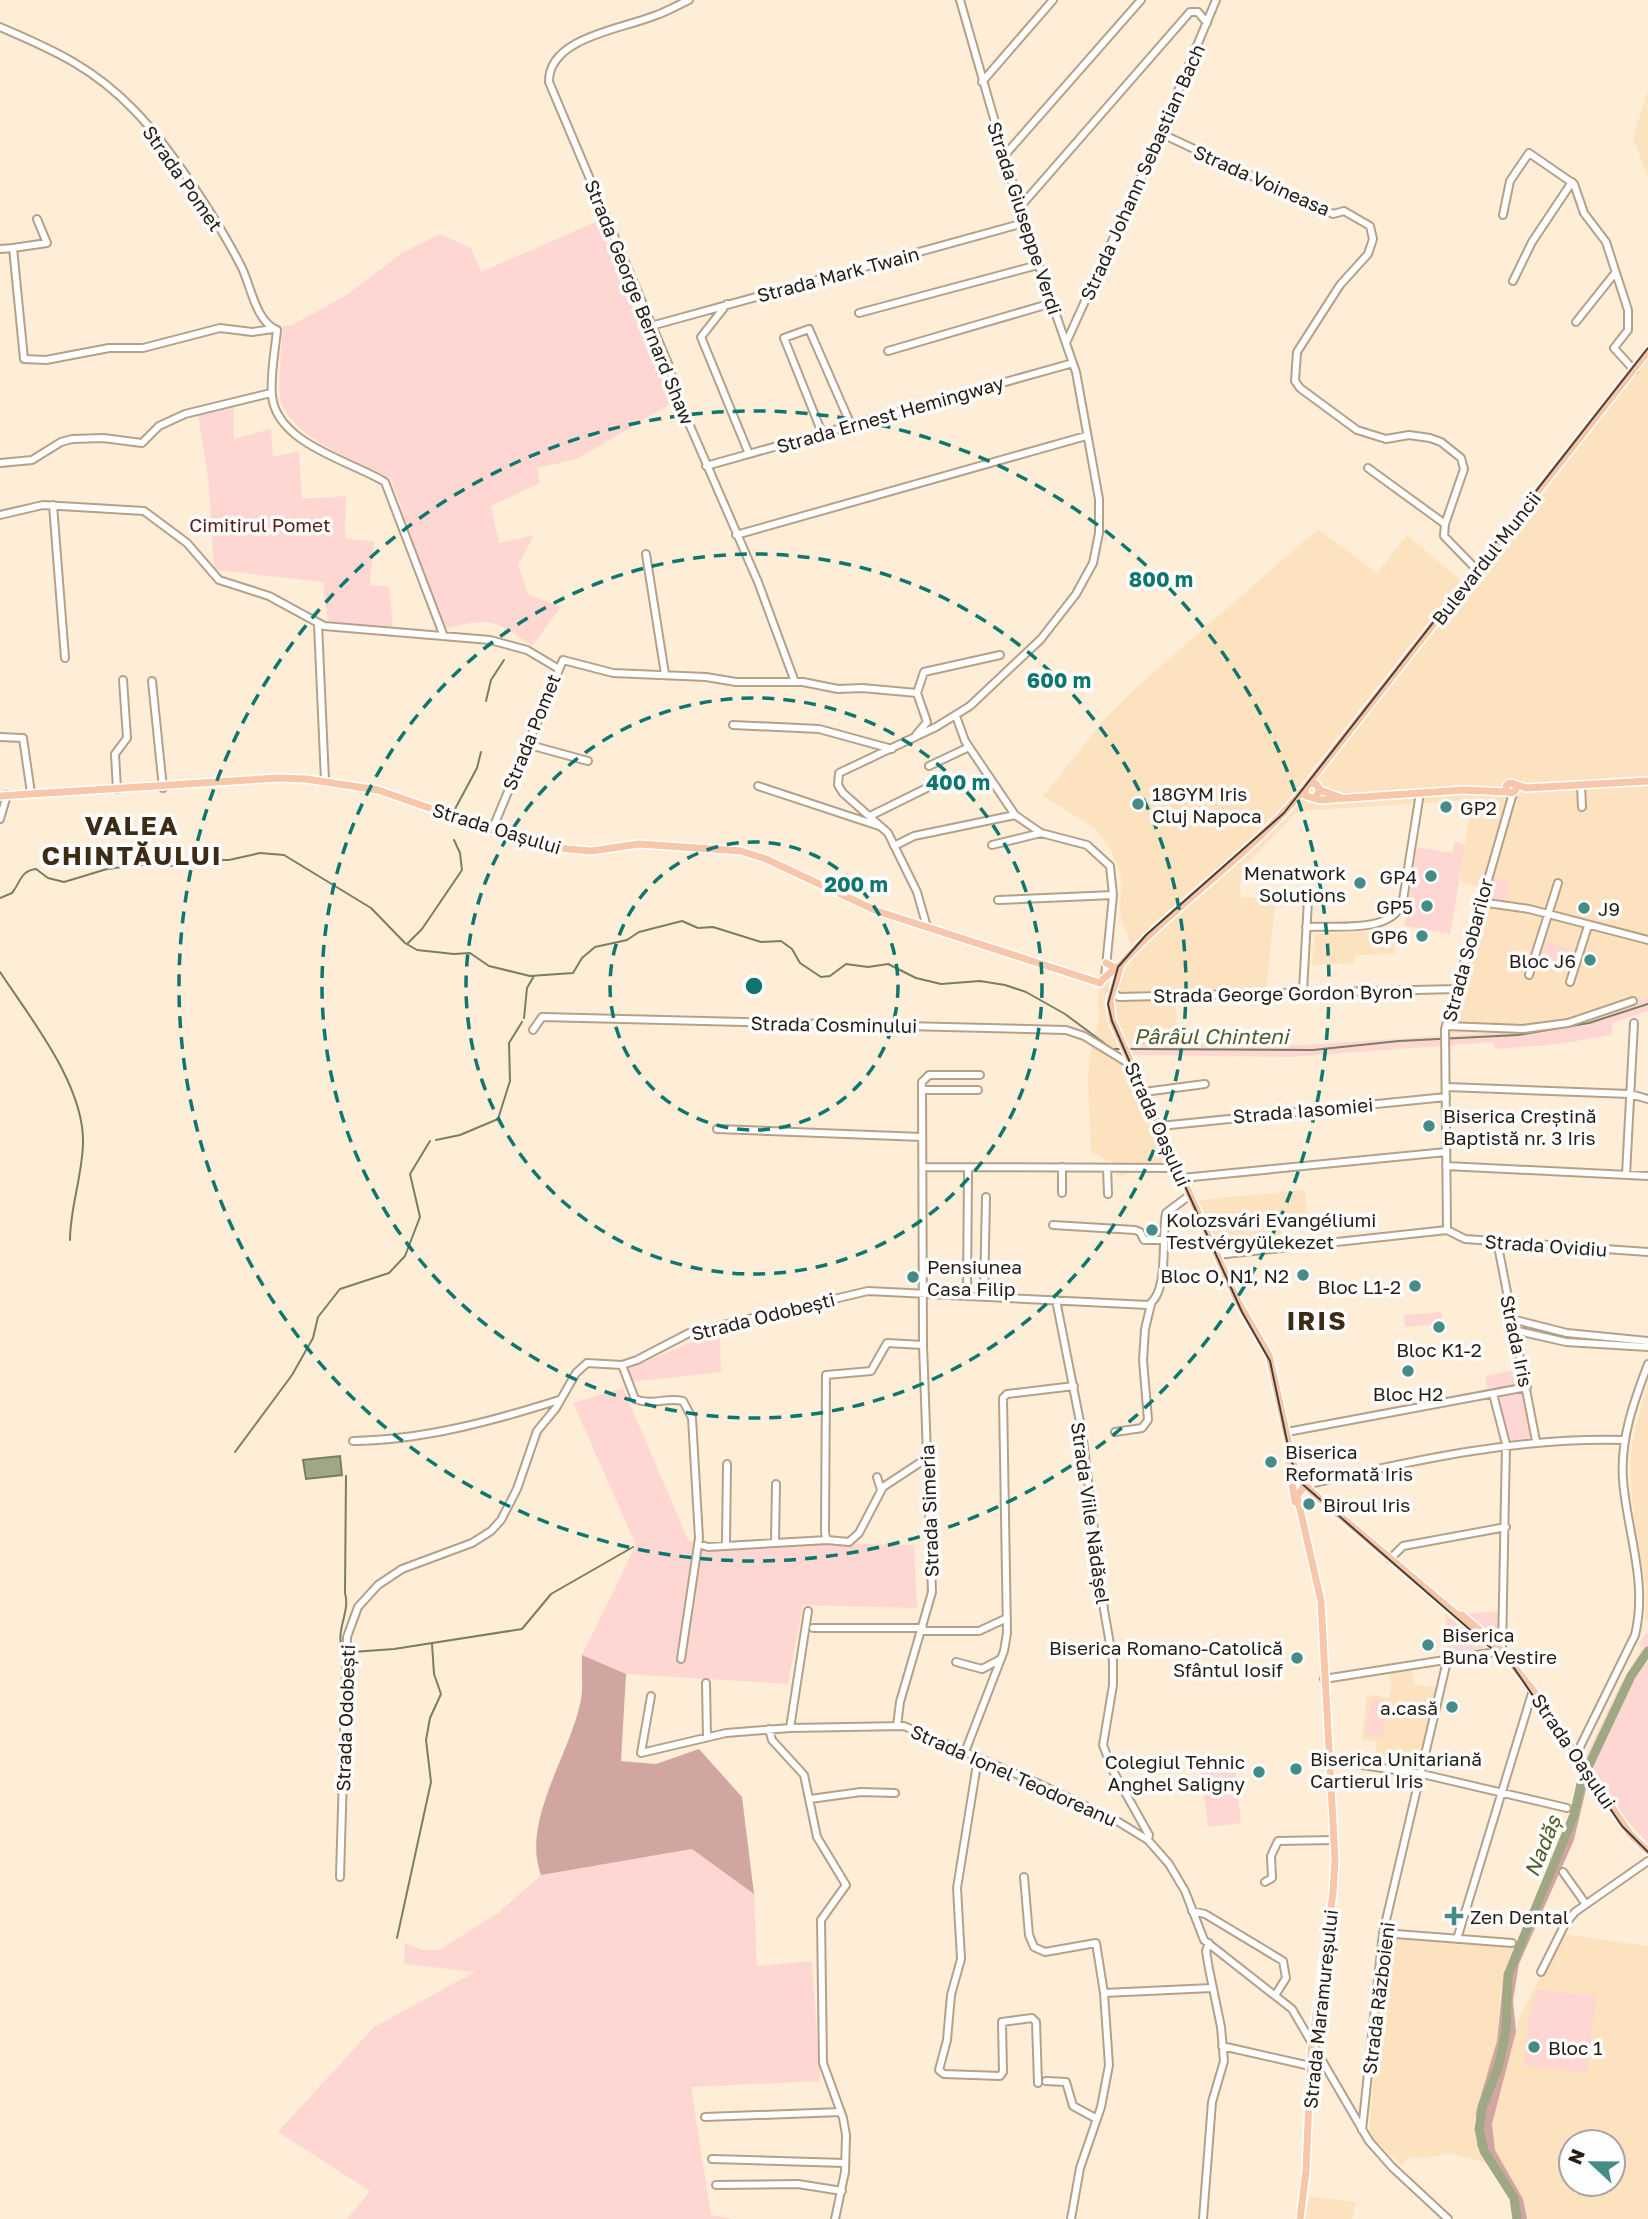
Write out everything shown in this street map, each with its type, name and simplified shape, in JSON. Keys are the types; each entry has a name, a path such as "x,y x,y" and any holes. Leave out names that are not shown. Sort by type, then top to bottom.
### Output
{"main road":[{"name":"Bulevardul Muncii","path":"1112,992 1107,979 1169,915 1248,849 1284,814 1648,351"},
{"name":"Bulevardul Muncii","path":"1284,814 1313,799 1320,789 1323,765"},
{"name":"Strada Oașului","path":"4,796 163,788 279,778 325,781 387,793 492,830 577,851 639,845 740,851 766,859 877,911 1107,979"},
{"path":"1342,798 1320,789 1313,783 1306,786 1306,796 1313,799 1342,798 1480,790 1511,791 1648,781"},
{"path":"1106,964 1119,967"},
{"path":"1107,979 1102,992 1112,992"},
{"name":"Strada Oașului","path":"1102,992 1110,1002"},
{"name":"Strada Oașului","path":"1112,992 1110,1002 1117,1031 1243,1312 1269,1355 1290,1450 1302,1481 1390,1559 1500,1647 1501,1652 1533,1690 1630,1834 1648,1851"},
{"name":"Strada Maramureșului","path":"1290,1450 1288,1461 1292,1488 1320,1591 1334,1840 1333,1893 1310,2066 1306,2171 1300,2219"},
{"path":"1292,1488 1302,1481"},
{"path":"1298,1508 1297,1494 1302,1481"}],"street":[{"name":"Strada George Bernard Shaw","path":"689,0 654,16 594,34 559,55 549,69 549,82 795,682"},
{"name":"Strada Giuseppe Verdi","path":"870,816 843,793 838,785 839,773 956,716 1041,639 1086,578 1096,553 1100,517 1073,363 1024,223 960,0"},
{"path":"982,82 1053,0"},
{"path":"1004,156 1141,0"},
{"name":"Strada Johann Sebastian Bach","path":"1066,343 1216,0"},
{"path":"1020,207 1190,12 1198,12 1207,23"},
{"name":"Strada Pomet","path":"0,27 82,64 135,111 224,237 242,267 264,319 276,330 271,393"},
{"name":"Strada Voineasa","path":"1160,133 1333,214 1344,211 1370,226 1373,239 1368,254 1340,285 1297,352 1296,381 1300,388 1351,426 1378,437 1430,438 1441,442 1461,458 1464,469 1445,524"},
{"path":"1503,215 1510,181 1527,154 1535,154 1572,181 1584,214 1606,242 1629,322 1627,332 1614,348 1634,370"},
{"path":"1513,281 1532,242 1572,181"},
{"path":"0,249 47,243 37,219"},
{"name":"Strada Mark Twain","path":"651,326 1024,223"},
{"path":"13,248 24,359 46,359 109,348 143,348 219,328 252,332 273,329"},
{"path":"859,313 1038,265"},
{"path":"1576,322 1615,274"},
{"path":"888,351 1052,303"},
{"path":"727,304 701,337 749,454"},
{"path":"822,433 784,338 809,329 851,425"},
{"name":"Strada Ernest Hemingway","path":"706,466 1073,363"},
{"path":"0,463 32,460 72,439 103,438 142,443 159,426 185,414 271,393 278,415 300,436 324,453 366,471 388,486 404,537 443,634"},
{"path":"736,535 1086,436"},
{"path":"1368,468 1445,524 1444,536 1449,544 1477,570"},
{"path":"53,505 65,658"},
{"name":"Strada Pomet","path":"0,516 33,506 53,505 144,511 187,543 219,580 269,596 318,624 443,634 516,646 559,668 492,830"},
{"path":"646,554 665,674"},
{"path":"318,624 325,781"},
{"path":"915,736 927,722 917,693 924,672 1000,655"},
{"path":"559,668 563,660 614,673 665,674 736,682 795,682 838,689 862,688 917,693"},
{"path":"117,789 115,752 125,744 127,737 122,680"},
{"path":"152,681 163,788"},
{"path":"956,716 969,747 1015,815 1041,833 1078,842 1096,851 1110,866 1113,895 1107,979"},
{"path":"733,725 819,729 892,749"},
{"path":"0,737 23,738 31,793"},
{"path":"526,744 588,761"},
{"path":"929,766 969,747"},
{"path":"927,927 917,892 894,846 881,826 870,816 945,779"},
{"path":"1581,785 1582,807"},
{"path":"758,786 881,826"},
{"name":"Strada Sobarilor","path":"1447,1230 1445,1029 1511,791"},
{"path":"1306,926 1383,922 1397,914 1403,901 1420,793"},
{"path":"0,819 4,796"},
{"path":"894,846 914,836 1015,815"},
{"path":"992,845 1041,833"},
{"path":"1529,975 1558,883"},
{"path":"998,900 1113,895"},
{"path":"1303,991 1308,900"},
{"path":"1480,902 1548,914 1606,931 1619,930 1648,940"},
{"path":"1570,982 1588,926"},
{"name":"Strada George Gordon Byron","path":"1112,992 1120,997 1456,989"},
{"path":"1445,1029 1523,1029 1569,1023 1633,1001"},
{"name":"Strada Cosminului","path":"533,1030 542,1017 1066,1030 1084,1036 1131,1063"},
{"path":"1626,1175 1634,1024"},
{"path":"978,1090 922,1090 923,1079 929,1075 980,1075"},
{"path":"1144,1092 1205,1084"},
{"path":"1447,1087 1630,1094 1648,1099"},
{"name":"Strada Simeria","path":"897,1726 900,1702 932,1592 923,1345 922,1090"},
{"name":"Strada Iasomiei","path":"1160,1126 1446,1097"},
{"path":"717,1129 922,1137"},
{"path":"1182,1178 1446,1152"},
{"path":"1446,1166 1648,1176"},
{"path":"923,1167 1178,1168"},
{"path":"967,1294 968,1167"},
{"path":"1062,1167 1062,1193"},
{"path":"1107,1168 1108,1194"},
{"path":"1115,1432 1142,1428 1148,1420 1143,1360 1145,1329 1151,1304 1161,1282 1167,1209 1190,1195"},
{"path":"984,1296 986,1197"},
{"path":"1053,1225 1135,1230 1140,1232 1144,1240 1163,1240"},
{"path":"1217,1255 1447,1230"},
{"name":"Strada Ovidiu","path":"1447,1230 1460,1238 1648,1252"},
{"name":"Strada Iris","path":"1497,1241 1536,1441"},
{"name":"Strada Odobești","path":"340,1877 347,1637 351,1622 369,1592 387,1578 471,1542 495,1527 517,1489 537,1431 561,1400 576,1373 587,1363 622,1365 689,1333 868,1291 1151,1304"},
{"name":"Strada Viile Nădășel","path":"1056,1300 1074,1386 1113,1661 1113,1689 1103,1745 1112,1769 1149,1835 1148,1840 1179,1879 1201,1936 1209,1943"},
{"path":"1513,1319 1567,1333 1648,1341"},
{"path":"1514,1330 1566,1342 1648,1347"},
{"path":"827,1540 826,1375 871,1371 887,1343 923,1345"},
{"path":"1578,1757 1635,1634 1641,1613 1642,1585 1623,1478 1624,1440 1648,1364"},
{"path":"622,1365 635,1399 646,1404 673,1399 683,1401 690,1409 698,1544 681,1659"},
{"path":"965,1752 1001,1659 1007,1618 1003,1398 1007,1394 1074,1386"},
{"path":"1287,1432 1527,1387"},
{"name":"Strada Iris","path":"1493,1394 1506,1444 1501,1652"},
{"path":"353,1441 374,1442 443,1432 561,1400"},
{"path":"1302,1481 1506,1444 1624,1440"},
{"path":"698,1544 708,1547 775,1542 818,1543 827,1540 845,1543 853,1540 881,1489 927,1458"},
{"path":"726,1544 727,1464"},
{"path":"877,1477 881,1489"},
{"path":"775,1542 776,1484"},
{"path":"1390,1559 1403,1546 1506,1527"},
{"path":"790,1728 808,1611"},
{"path":"813,1628 979,1631 1007,1618"},
{"path":"1324,1679 1501,1652"},
{"path":"956,1662 982,1669 1001,1659"},
{"name":"Strada Războieni","path":"1362,2131 1383,1933 1447,1661"},
{"path":"706,1684 707,1737"},
{"path":"1457,1939 1533,1690"},
{"name":"Strada Ionel Teodoreanu","path":"652,1696 641,1753 707,1737 769,1729 897,1726 914,1730 1095,1809 1148,1840"},
{"path":"769,1729 772,1740 804,1775 821,1848 843,1876 846,1885 821,1920 822,2063 841,2112 846,2135 842,2191 835,2219"},
{"path":"978,1758 957,1888 961,1959 951,1995 947,2040 939,2070 944,2074 1000,2076 1003,2072 1002,2022 1032,2018 1036,2022 1042,2082 1066,2082 1073,2106 1097,2119"},
{"path":"1329,1760 1422,1774 1567,1808"},
{"path":"810,1799 861,1791 895,1793"},
{"path":"1265,1882 1272,1878 1271,1856 1278,1841 1334,1840"},
{"path":"1541,1972 1565,1924 1585,1903 1648,1861"},
{"path":"1563,1872 1585,1903"},
{"path":"1024,1877 1029,1936 1034,1947 1045,1952 1096,1943 1104,1993 1109,2065 1097,2119 1080,2168 1071,2219"},
{"path":"1192,1911 1205,1914 1283,1961 1286,1978 1276,1994"},
{"path":"1383,1933 1512,1943"},
{"path":"1203,2219 1212,2102 1223,2068 1223,2046 1206,1951 1209,1943 1292,2009 1362,2131 1392,2167 1448,2219"},
{"path":"1104,1993 1212,1988"},
{"path":"1223,2046 1310,2066"},
{"path":"705,2117 841,2112"},
{"path":"712,2159 845,2163"},
{"path":"716,2185 798,2184 842,2191"}],"shaded area":[{"path":"1648,89 1648,178 1633,138"},
{"path":"1648,355 1648,997 1543,1029 1450,1034 1462,967 1484,888 1460,881 1471,800 1298,811 1241,870 1240,897 1276,898 1266,989 1176,995 1177,1043 1131,1042 1133,1055 1199,1200 1305,1190 1307,1216 1281,1225 1283,1240 1275,1245 1220,1251 1198,1203 1173,1165 1117,1176 1112,1162 1091,1152 1088,1082 1089,1060 1100,1013 1097,1001 1102,979 1131,945 1120,915 1121,874 1111,850 1096,829 1043,796 1105,719 1138,686 1318,529 1377,573 1407,535 1471,589"},
{"path":"1393,930 1395,954 1355,955 1354,963 1312,965 1315,934"},
{"path":"1648,1383 1648,1622 1645,1620 1646,1586 1634,1519 1630,1471 1632,1442"},
{"path":"340,1456 342,1475 306,1479 303,1460"},
{"path":"582,1655 626,1674 621,1761 656,1764 699,1749 742,1797 754,1894 692,1849 541,1875 536,1855 537,1833 549,1789 580,1704"},
{"path":"1411,1669 1415,1684 1437,1688 1419,1770 1374,1762 1377,1742 1362,1740 1367,1695 1389,1697 1392,1687 1389,1671"},
{"path":"1585,1758 1591,1768 1574,1840 1519,1964 1513,2000 1516,2032 1492,2124 1495,2150 1523,2199 1527,2219 1513,2219 1509,2194 1477,2146 1476,2112 1497,2041 1503,1981 1571,1818 1579,1769"},
{"path":"1388,1934 1455,1942 1518,1942 1500,1991 1497,2041 1474,2123 1477,2146 1486,2163 1449,2153 1427,2158 1408,2157 1402,2166 1372,2137 1369,2128"},
{"path":"1562,1934 1648,1946 1648,2219 1527,2219 1523,2199 1495,2150 1492,2124 1520,2017"},
{"path":"1310,2196 1356,2202 1352,2219 1305,2219"}],"green space":[{"path":"598,221 672,403 577,459 537,468 540,483 491,506 499,543 534,535 518,565 528,594 561,607 532,646 499,625 490,623 470,623 443,629 391,478 345,457 313,438 288,415 281,402 283,326 292,325 345,296 402,253 440,234 471,248 481,272"},
{"name":"Cimitirul Pomet","path":"234,405 234,439 271,429 273,457 299,451 302,499 346,496 345,539 374,541 370,585 389,587 393,628 328,623 323,582 214,570 209,486 198,413"},
{"path":"1455,841 1465,845 1450,934 1404,926 1417,847 1452,853"},
{"path":"1493,877 1510,882 1503,905 1488,896"},
{"path":"1546,941 1573,950 1568,967 1541,958"},
{"path":"1648,997 1648,1011 1612,1023 1612,1035 1559,1044 1495,1049 1493,1042 1291,1057 1133,1055 1131,1042 1304,1045 1543,1029"},
{"path":"1441,1312 1442,1324 1405,1327 1404,1315"},
{"path":"715,1332 720,1335 721,1372 630,1382 628,1369"},
{"path":"1517,1370 1520,1386 1488,1391 1485,1376"},
{"path":"1527,1387 1536,1441 1506,1444 1493,1394"},
{"path":"623,1388 689,1542 914,1545 917,1608 803,1605 788,1684 626,1674 582,1655 636,1545 573,1403"},
{"path":"1500,1611 1500,1634 1494,1636 1465,1614"},
{"path":"1445,1614 1483,1646 1482,1651 1449,1657 1443,1626 1447,1625"},
{"path":"1648,1631 1648,1647 1642,1650 1647,1664 1648,1660 1648,1844 1624,1817 1585,1758 1619,1687 1642,1649 1639,1643"},
{"path":"1372,1699 1390,1702 1382,1738 1365,1734"},
{"path":"1233,1756 1241,1823 1208,1827 1200,1760"},
{"path":"692,1849 754,1894 757,1966 812,1961 820,2081 691,2087 711,2215 733,2219 347,2219 370,2191 278,2132 374,2027 475,1972 404,1964 405,1943 422,1950 439,1950 498,1913 541,1875"},
{"path":"1537,1989 1596,1996 1587,2073 1524,2066 1528,2023"}],"waterway":[{"path":"486,701 491,680 504,660"},
{"path":"455,809 477,768 481,752"},
{"path":"407,944 422,929 462,870 460,853 454,840"},
{"name":"Pârâul Chinteni","path":"0,898 12,893 24,875 36,869 48,878 64,882 107,869 138,865 180,866 191,860 229,860 260,853 284,855 371,908 405,943 417,950 470,953 489,966 530,976 573,973 582,958 595,947 627,940 639,932 682,921 698,928 713,927 761,942 781,941 792,949 800,963 821,977 830,976 846,964 868,967 888,964 916,978 941,984 980,981 1005,985 1026,992 1065,1014 1112,1049 1123,1049"},
{"path":"0,972 54,1054 75,1099 83,1144 70,1240"},
{"path":"524,1018 527,988 534,976"},
{"name":"Pârâul Chinteni","path":"1128,1049 1313,1050 1399,1041 1518,1035 1589,1023 1648,1004"},
{"path":"436,1140 460,1135 498,1119 510,1081 509,1043 522,1022"},
{"path":"235,1452 292,1375 313,1338 318,1317 340,1289 389,1273 405,1256 420,1217 410,1174 430,1141"},
{"path":"344,1651 340,1637 346,1608 346,1476"},
{"path":"352,1652 394,1649 522,1629 551,1594 633,1547"},
{"path":"397,1938 431,1782 426,1740 430,1718 441,1694 434,1674 432,1644"},
{"name":"Nadăș","path":"1517,2219 1514,2198 1484,2151 1479,2129 1483,2105 1499,2065 1506,2030 1508,1975 1574,1815 1582,1780 1631,1676 1648,1651"}],"tram line":[{"path":"1648,348 1284,813 1146,935 1118,967 1108,1004 1112,1021 1151,1111 1242,1312 1270,1361 1291,1460 1300,1482 1514,1668 1622,1826 1648,1852"}],"place":[{"name":"18GYM Iris Cluj Napoca","path":"1138,804"},
{"name":"GP2","path":"1446,807"},
{"name":"GP4","path":"1431,876"},
{"name":"Menatwork Solutions","path":"1360,883"},
{"name":"GP5","path":"1427,906"},
{"name":"J9","path":"1584,908"},
{"name":"GP6","path":"1422,936"},
{"name":"Bloc J6","path":"1590,960"},
{"name":"Biserica Creștină Baptistă nr. 3 Iris","path":"1429,1126"},
{"name":"Kolozsvári Evangéliumi Testvérgyülekezet","path":"1152,1230"},
{"name":"Bloc O, N1, N2","path":"1303,1275"},
{"name":"Pensiunea Casa Filip","path":"913,1277"},
{"name":"Bloc L1-2","path":"1415,1286"},
{"name":"Bloc K1-2","path":"1439,1327"},
{"name":"Bloc H2","path":"1408,1371"},
{"name":"Biserica Reformată Iris","path":"1271,1462"},
{"name":"Biroul Iris","path":"1309,1504"},
{"name":"Biserica Buna Vestire","path":"1428,1645"},
{"name":"Biserica Romano-Catolică Sfântul Iosif","path":"1297,1658"},
{"name":"a.casă","path":"1452,1707"},
{"name":"Biserica Unitariană Cartierul Iris","path":"1296,1769"},
{"name":"Colegiul Tehnic Anghel Saligny","path":"1259,1772"},
{"name":"Zen Dental","path":"1454,1916"},
{"name":"Bloc 1","path":"1534,2047"}],"district":[{"name":"VALEA CHINTĂULUI","path":"132,840"},
{"name":"IRIS","path":"1317,1320"}]}
